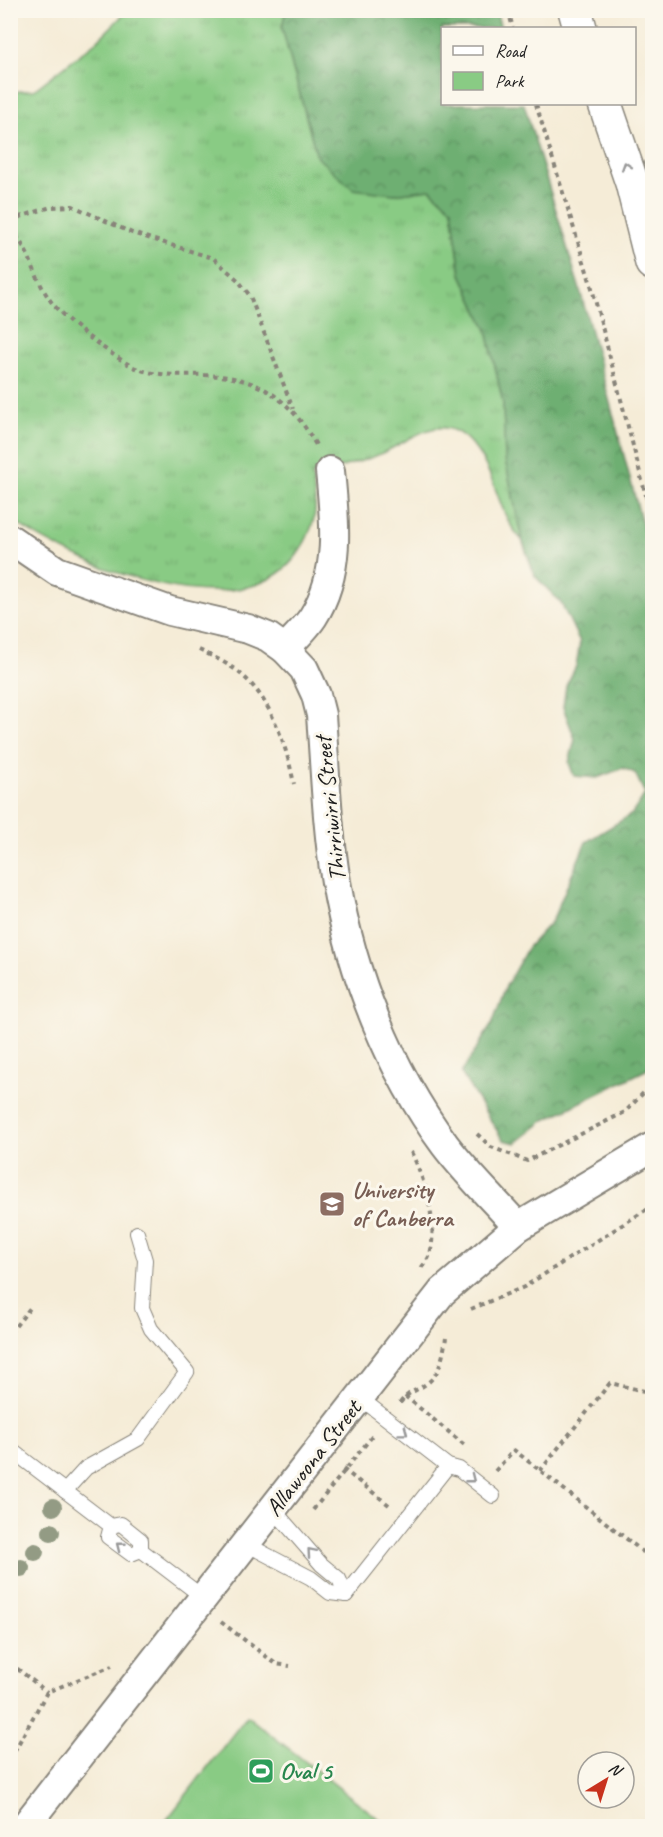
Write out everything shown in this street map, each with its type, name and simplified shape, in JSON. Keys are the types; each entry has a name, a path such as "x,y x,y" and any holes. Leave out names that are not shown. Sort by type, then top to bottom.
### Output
{"main road":[{"path":"575,10 580,27"},
{"path":"605,105 632,183 652,263"}],"street":[{"path":"285,649 313,618 321,603 333,560 336,523 330,471"},
{"name":"Thirriwirri Street","path":"10,540 57,571 170,611 248,629 268,637 285,649 304,669 316,694 321,715 336,881 350,947 373,1012 406,1085 446,1146 518,1227"},
{"name":"Allawoona Street","path":"26,1827 442,1292 518,1227 652,1147"}],"lane":[{"path":"65,1491 86,1468 138,1439 187,1372 151,1329 142,1308 145,1260 137,1233"},
{"path":"360,1398 448,1466 459,1470 493,1496"},
{"path":"10,1449 111,1526 121,1524 133,1533 141,1540 141,1550 201,1602"},
{"path":"346,1595 448,1466"},
{"path":"273,1509 321,1564 339,1579 346,1595"},
{"path":"246,1544 311,1578 330,1593 346,1595"}],"path":[{"path":"508,10 513,27"},
{"path":"536,105 592,288 652,519"},
{"path":"10,220 51,207 73,206 132,234 213,258 238,280 250,296 296,413 330,471"},
{"path":"10,229 33,262 41,286 57,309 129,364 148,373 238,377 270,391 296,413"},
{"path":"189,645 223,662 244,676 261,698 278,730 290,764 294,788"},
{"path":"527,1161 625,1112 652,1084"},
{"path":"408,1146 419,1166 432,1212 430,1255 417,1274"},
{"path":"468,1310 524,1287 652,1206"},
{"path":"10,1333 30,1308"},
{"path":"384,1368 409,1391 427,1384 442,1364 446,1333 425,1313"},
{"path":"540,1471 610,1383 644,1391 652,1397"},
{"path":"405,1396 469,1449"},
{"path":"319,1450 406,1518"},
{"path":"487,1464 496,1472 514,1450 652,1559"},
{"path":"201,1602 276,1664 290,1666"},
{"path":"10,1759 47,1692 122,1662"},
{"path":"10,1664 47,1692"}],"green space":[{"path":"127,11 286,11 282,28 317,157 394,194 430,189 452,209 461,274 487,330 503,403 505,459 522,540 504,512 482,459 469,441 456,431 443,428 417,435 373,457 312,475 315,514 311,530 301,549 276,575 242,588 202,591 159,585 75,556 11,519 11,92 34,90 97,41"},
{"path":"286,11 496,11 501,27 441,27 441,105 524,105 580,290 652,561 652,1067 545,1120 516,1143 503,1140 461,1073 492,1024 506,986 528,947 552,921 586,842 632,814 645,794 635,773 623,768 597,778 574,776 569,763 575,739 563,707 566,686 576,666 580,642 561,603 535,576 522,540 505,459 503,403 487,330 461,274 452,209 430,189 394,194 353,189 317,157 282,28"},
{"name":"Oval 5","path":"247,1716 388,1826 162,1826"}],"place":[{"name":"University of Canberra","path":"332,1204"},
{"name":"Oval 5","path":"261,1771"}]}
